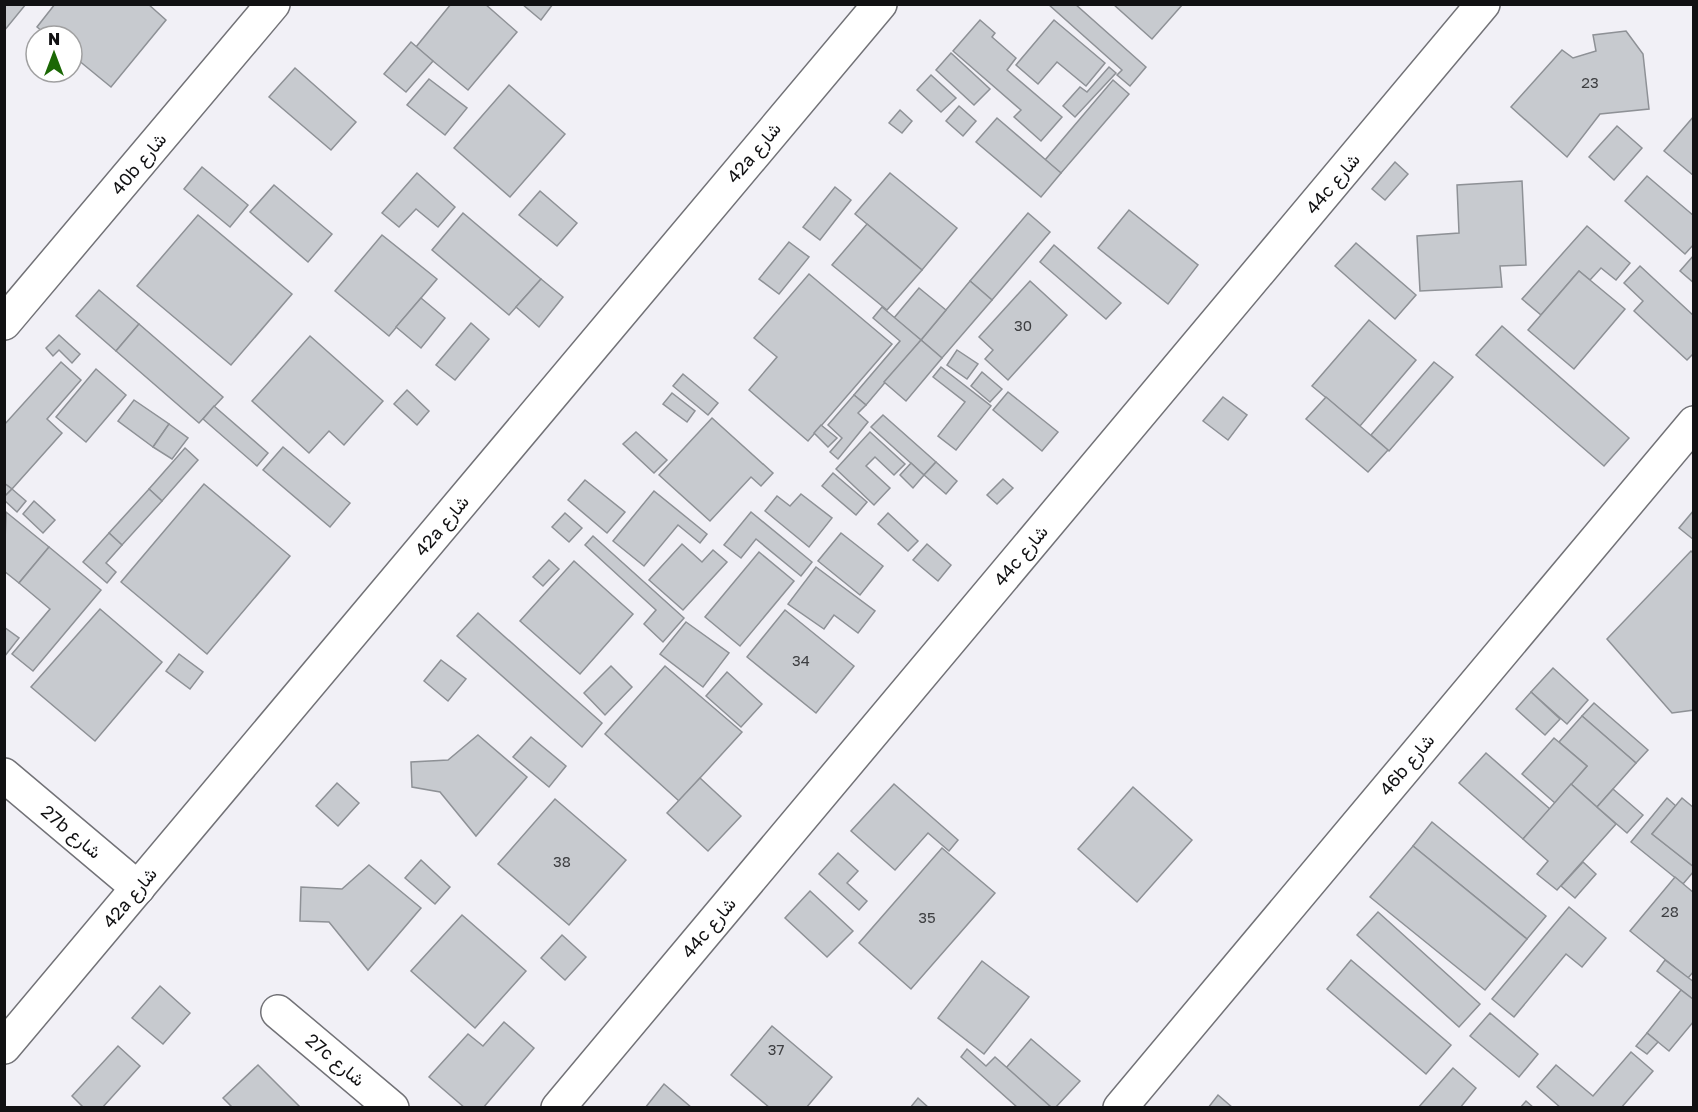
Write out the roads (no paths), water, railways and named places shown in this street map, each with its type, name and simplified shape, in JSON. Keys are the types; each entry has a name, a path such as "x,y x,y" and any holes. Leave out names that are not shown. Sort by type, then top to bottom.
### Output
{"street":[{"name":"40b شارع","path":"4,323 273,4"},
{"name":"42a شارع","path":"4,1047 880,4"},
{"name":"44c شارع","path":"558,1107 1483,4"},
{"name":"46b شارع","path":"1120,1107 1694,423"},
{"name":"27b شارع","path":"4,776 138,888"},
{"name":"27c شارع","path":"278,1012 392,1107"}]}
